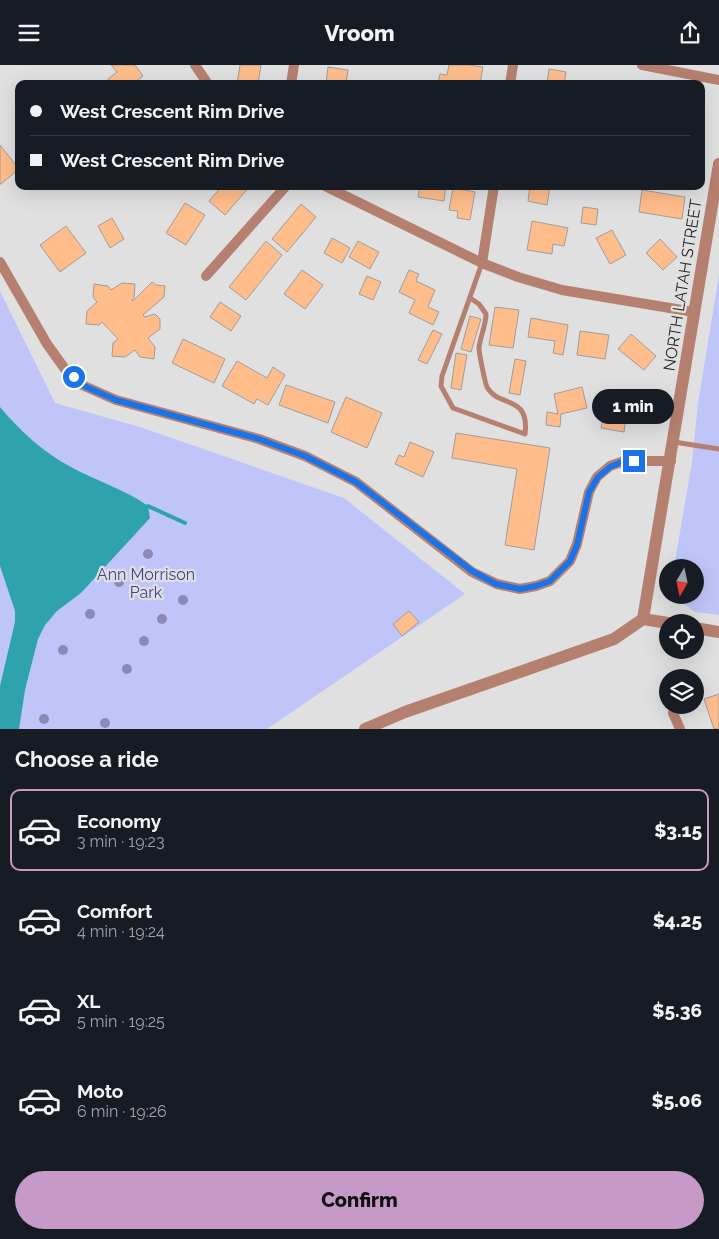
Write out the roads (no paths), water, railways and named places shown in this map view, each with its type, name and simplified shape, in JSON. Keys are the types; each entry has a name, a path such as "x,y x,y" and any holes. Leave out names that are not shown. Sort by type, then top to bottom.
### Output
{"street":[{"path":"195,65 205,80"},
{"path":"292,80 294,65"},
{"path":"511,80 513,65"},
{"path":"642,65 719,80"},
{"name":"NORTH LATAH STREET","path":"643,619 671,461 719,164"},
{"path":"206,277 282,190"},
{"path":"333,190 482,263 518,277 562,290 694,312"},
{"path":"482,263 493,190"},
{"path":"0,262 47,344 65,369 82,385 116,400 259,439 305,456 356,482 472,571 496,584 520,589 536,586 550,581 570,561 577,545 589,492 598,477 610,467 624,461 671,461"},
{"path":"365,729 614,639 643,619 659,622"},
{"path":"704,630 719,632"},
{"path":"673,714 680,729"}],"lane":[{"path":"470,297 479,304 486,314 479,353 487,386 492,393 521,409 526,422 525,434 453,408 441,386 442,377 470,297 482,263"},
{"path":"674,442 719,449"}],"waterway":[{"path":"144,509 148,506 185,523"}],"park label":[{"name":"Ann Morrison Park","path":"146,583"}]}
